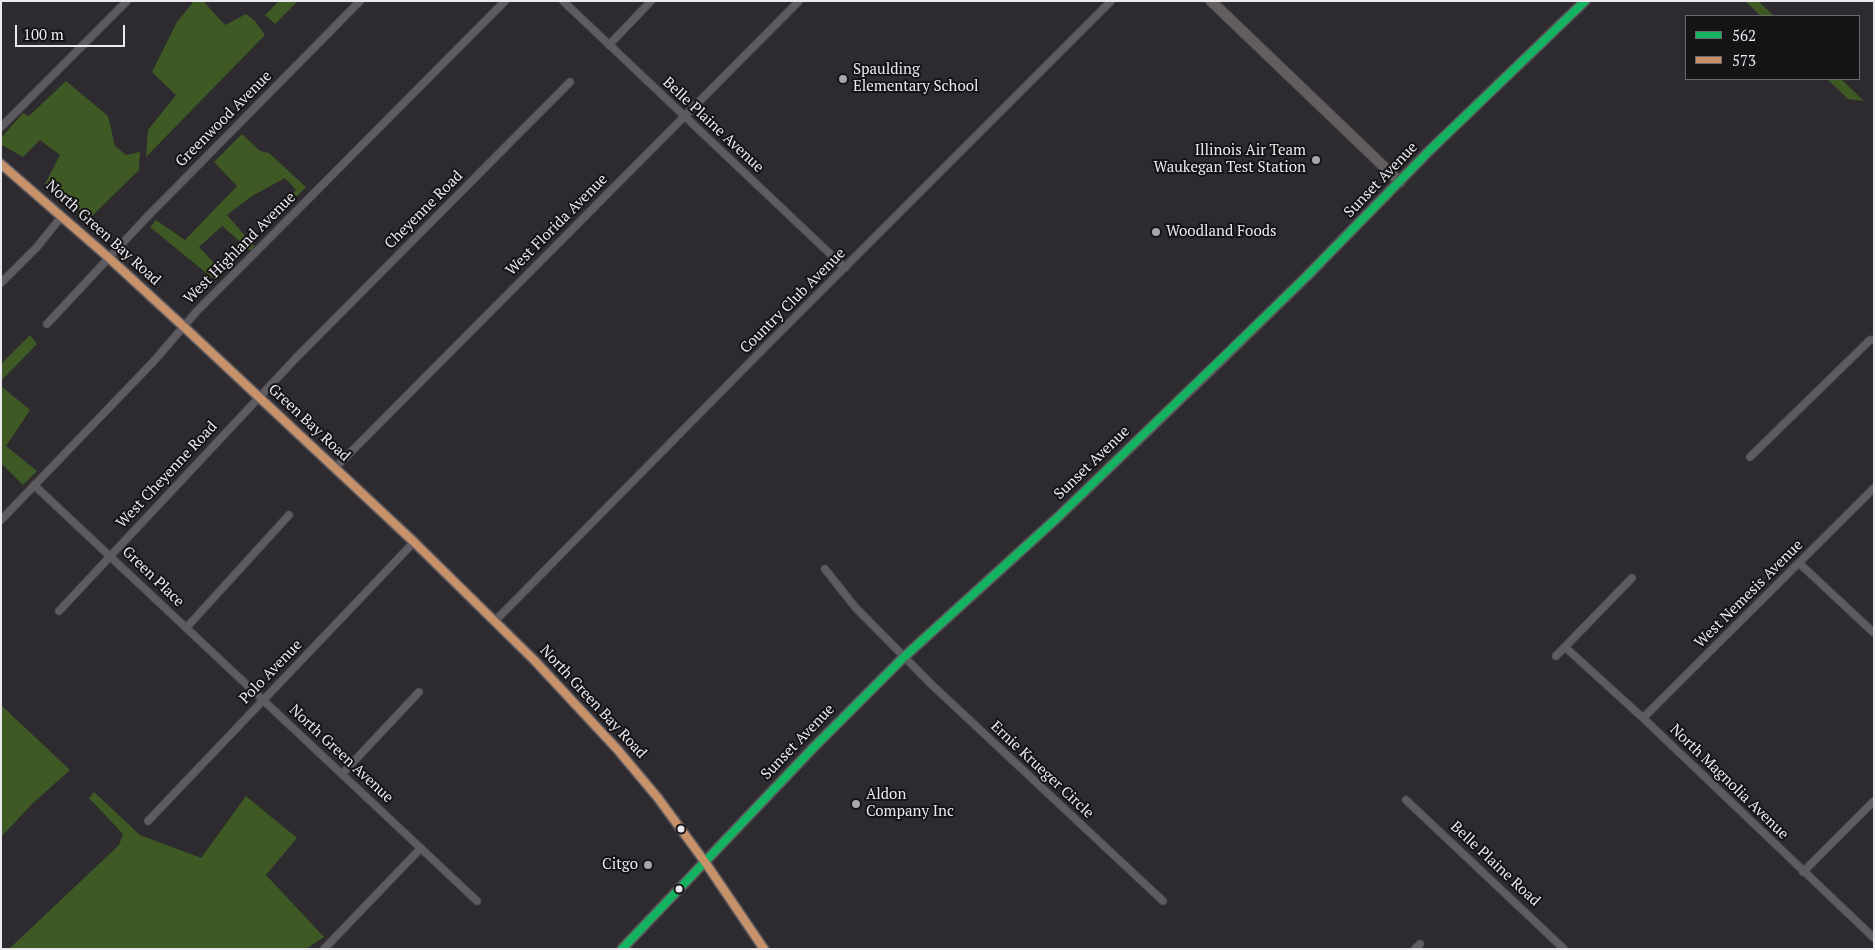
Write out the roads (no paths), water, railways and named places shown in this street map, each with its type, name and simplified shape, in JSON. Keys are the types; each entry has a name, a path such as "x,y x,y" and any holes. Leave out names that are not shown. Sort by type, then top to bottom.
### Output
{"main road":[{"name":"North Green Bay Road","path":"1,164 62,216 183,326"},
{"name":"Green Bay Road","path":"183,326 414,542"},
{"name":"North Green Bay Road","path":"414,542 566,693 617,748 658,798 705,862 764,949"}],"street":[{"path":"1,127 127,1"},
{"name":"Greenwood Avenue","path":"47,324 108,257 360,1"},
{"name":"West Highland Avenue","path":"1,520 154,361 183,326 505,1"},
{"name":"Belle Plaine Avenue","path":"563,1 845,268"},
{"path":"609,45 651,1"},
{"name":"West Florida Avenue","path":"335,468 798,1"},
{"name":"Country Club Avenue","path":"495,621 1111,1"},
{"path":"1211,1 1400,182"},
{"name":"Sunset Avenue","path":"622,949 814,747 904,657 1057,518 1307,276 1481,100 1585,1"},
{"name":"Cheyenne Road","path":"296,358 570,82"},
{"path":"1,283 37,246 62,216"},
{"path":"1750,457 1870,340 1874,340"},
{"name":"West Cheyenne Road","path":"59,611 296,358"},
{"name":"Green Place","path":"34,485 187,627"},
{"name":"West Nemesis Avenue","path":"1643,718 1874,488"},
{"path":"187,627 289,515"},
{"name":"Polo Avenue","path":"148,821 414,542"},
{"path":"1799,563 1874,633"},
{"name":"Ernie Krueger Circle","path":"825,569 855,607 904,657 1163,901"},
{"path":"1556,656 1632,578"},
{"name":"North Green Avenue","path":"187,627 477,901"},
{"name":"North Magnolia Avenue","path":"1565,647 1643,718 1874,938"},
{"path":"342,774 419,692"},
{"name":"Belle Plaine Road","path":"1406,800 1564,949"},
{"path":"1803,872 1874,801"},
{"path":"324,949 421,848"}],"place":[{"name":"Spaulding Elementary School","path":"843,79"},
{"name":"Illinois Air Team Waukegan Test Station","path":"1316,160"},
{"name":"Woodland Foods","path":"1156,232"},
{"name":"Aldon Company Inc","path":"856,804"},
{"name":"Citgo","path":"648,865"}]}
